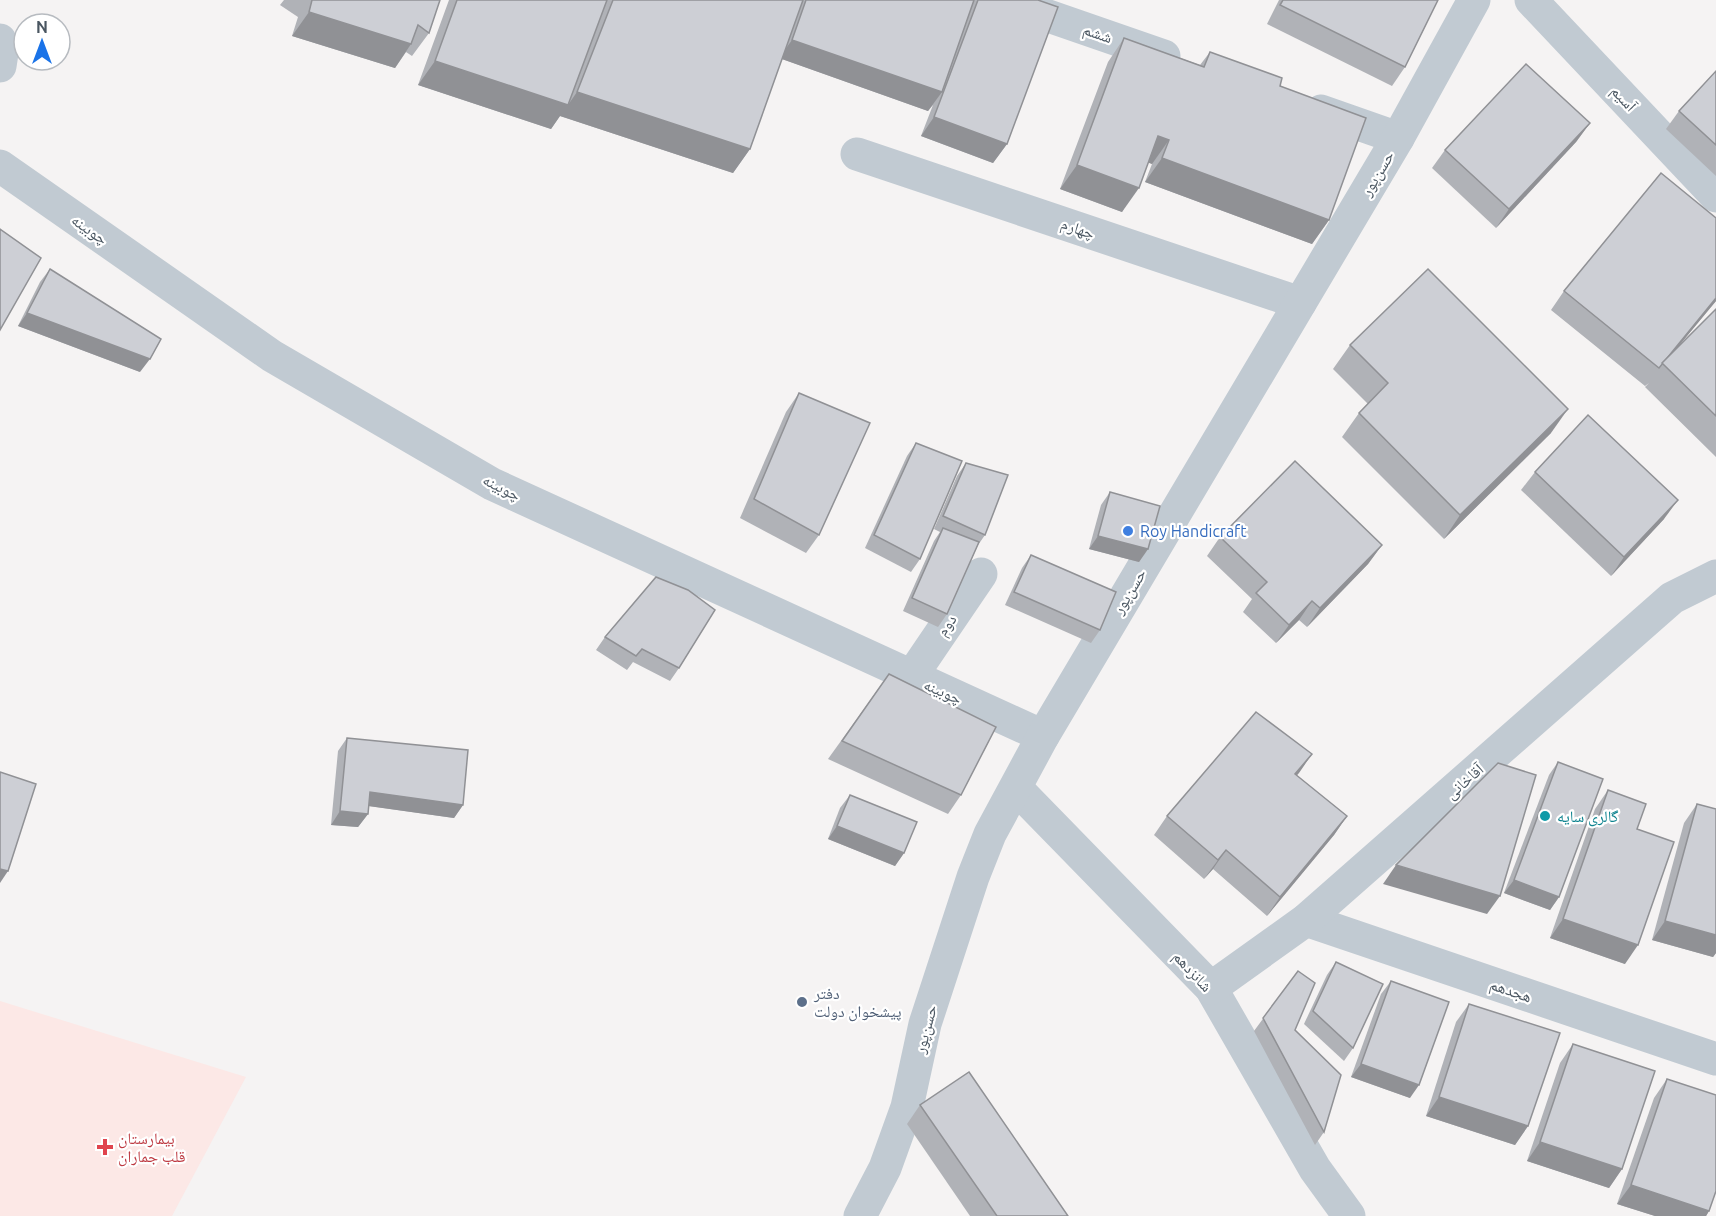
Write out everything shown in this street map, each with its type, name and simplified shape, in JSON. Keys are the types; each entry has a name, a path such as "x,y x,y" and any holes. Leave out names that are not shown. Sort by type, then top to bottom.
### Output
{"street":[{"name":"ششم","path":"1002,0 1194,67"},
{"name":"حسن‌پور","path":"860,1216 885,1168 907,1107 925,1024 973,877 990,834 1043,736 1398,138 1474,0"},
{"name":"آسیم","path":"1531,0 1716,196"},
{"path":"0,40 2,53 0,66"},
{"path":"1296,102 1398,138"},
{"name":"چهارم","path":"857,154 1300,303"},
{"name":"چوبینه","path":"0,166 272,356 492,484 1043,736"},
{"name":"دوم","path":"912,677 981,574"},
{"name":"آقاخانی","path":"1212,988 1306,921 1672,598 1716,576"},
{"name":"شانزدهم","path":"1016,788 1212,988 1315,1169 1349,1216"},
{"name":"هجدهم","path":"1306,921 1716,1059"}],"shaded area":[{"name":"بیمارستان قلب جماران","path":"0,1001 246,1077 172,1216 0,1216"}],"building":[{"path":"312,0 440,0 429,33 418,25 411,44 309,12"},
{"path":"457,0 607,0 568,105 435,61"},
{"path":"613,0 803,0 750,149 577,92"},
{"path":"806,0 974,0 942,92 792,40"},
{"path":"978,0 1038,0 1058,7 1007,144 934,117"},
{"path":"1283,0 1438,0 1405,67 1280,5"},
{"path":"1124,38 1204,67 1210,52 1282,78 1280,86 1366,118 1329,220 1162,158 1169,140 1158,136 1139,188 1077,165"},
{"path":"1526,64 1590,123 1509,209 1445,150"},
{"path":"1716,71 1716,145 1679,111"},
{"path":"1661,173 1716,218 1716,298 1659,368 1564,291"},
{"path":"0,229 41,258 0,330"},
{"path":"50,269 161,339 150,359 27,313"},
{"path":"1428,269 1568,409 1460,515 1359,413 1388,383 1350,345"},
{"path":"1716,309 1716,416 1662,363"},
{"path":"799,393 870,423 819,535 754,499"},
{"path":"1588,415 1678,500 1624,557 1535,472"},
{"path":"916,443 962,461 920,559 874,535"},
{"path":"1295,461 1382,545 1320,608 1312,601 1289,625 1256,593 1267,582 1220,537"},
{"path":"966,463 1008,475 985,535 943,516"},
{"path":"1110,492 1160,506 1148,549 1098,536"},
{"path":"943,528 979,542 947,614 912,598"},
{"path":"1031,555 1116,592 1100,630 1014,592"},
{"path":"656,577 688,590 715,610 679,668 642,649 636,656 605,637"},
{"path":"889,674 996,727 961,795 842,741"},
{"path":"1256,712 1312,754 1295,774 1347,816 1280,897 1226,850 1218,860 1167,816"},
{"path":"347,738 468,750 463,805 370,792 368,814 340,811"},
{"path":"1558,762 1603,779 1559,897 1514,880"},
{"path":"1498,763 1536,775 1500,896 1396,865"},
{"path":"0,772 36,784 8,871 0,869"},
{"path":"1608,790 1646,804 1637,829 1674,842 1638,945 1563,919"},
{"path":"850,795 917,822 904,853 837,826"},
{"path":"1697,804 1716,809 1716,935 1665,921"},
{"path":"1336,962 1383,984 1353,1048 1313,1011"},
{"path":"1298,971 1315,983 1295,1030 1341,1075 1324,1132 1263,1018"},
{"path":"1391,981 1449,1002 1419,1085 1361,1064"},
{"path":"1469,1004 1560,1033 1528,1126 1439,1097"},
{"path":"1573,1044 1655,1071 1622,1169 1540,1142"},
{"path":"969,1072 1068,1216 997,1216 920,1105"},
{"path":"1667,1079 1716,1095 1716,1191 1709,1211 1631,1185"}],"place":[{"name":"Roy Handicraft","path":"1128,531"},
{"name":"گالری سایه","path":"1545,816"},
{"name":"دفتر پیشخوان دولت","path":"802,1002"},
{"name":"بیمارستان قلب جماران","path":"105,1147"}]}
